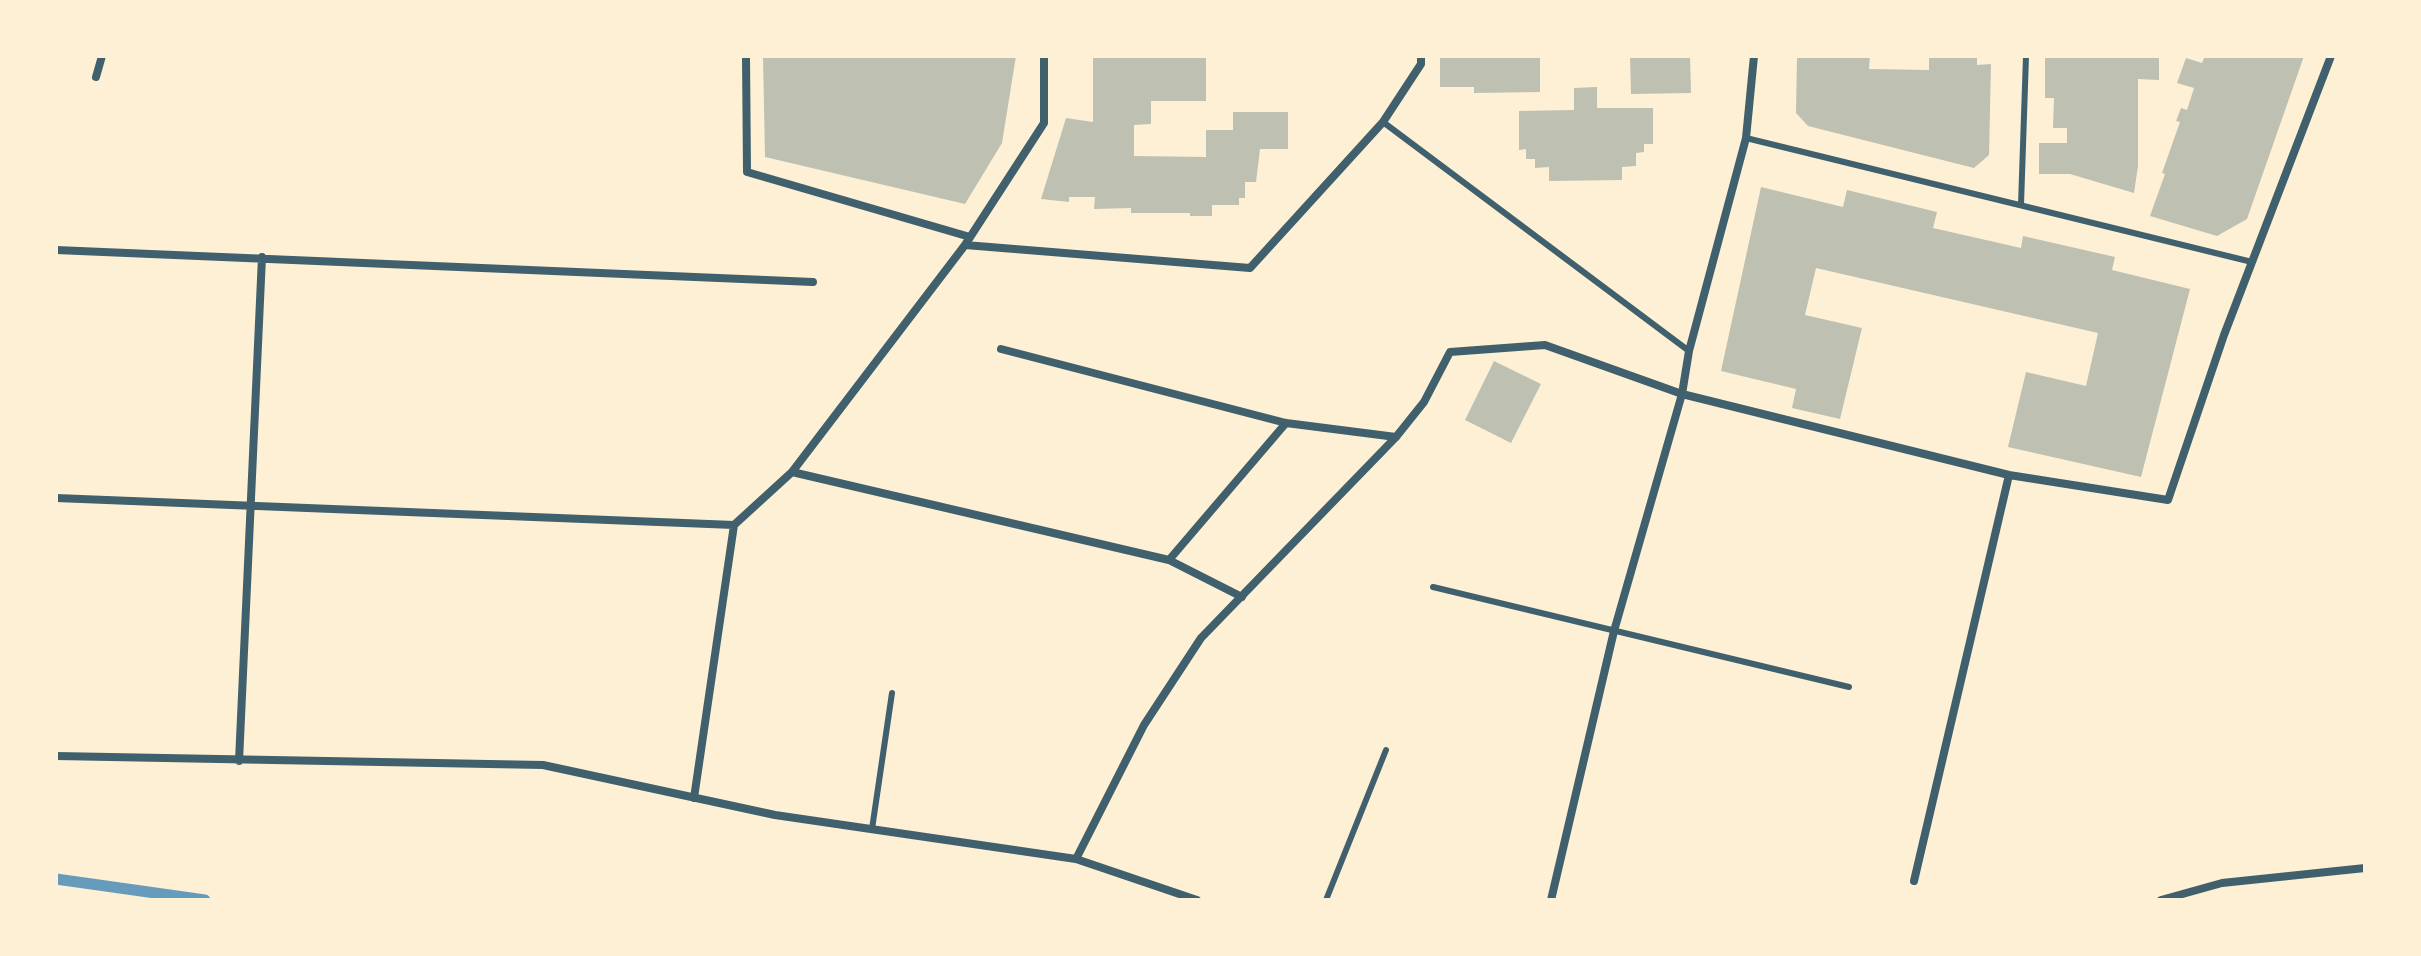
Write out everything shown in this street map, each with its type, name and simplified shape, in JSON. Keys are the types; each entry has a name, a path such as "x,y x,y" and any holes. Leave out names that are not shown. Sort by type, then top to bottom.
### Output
{"street":[{"path":"96,77 102,56"},
{"path":"746,56 747,172 968,241 1250,268 1383,122 1421,64 1421,56"},
{"path":"1551,900 1614,631 1682,394 1689,351 1746,138 1754,56"},
{"path":"1076,859 1144,725 1201,638 1396,437 1424,402 1450,352 1545,345 1682,394 2009,475 2168,500 2252,262 2331,56"},
{"path":"694,798 734,525 792,472 968,241 1044,123 1044,60"},
{"path":"56,250 813,282"},
{"path":"239,761 262,257"},
{"path":"1001,349 1286,423 1396,437"},
{"path":"1169,560 1286,423"},
{"path":"792,472 1169,560 1242,597"},
{"path":"1914,881 2009,475"},
{"path":"56,498 734,525"},
{"path":"56,756 543,765 775,815 1076,859 1197,900"},
{"path":"2161,900 2222,883 2365,868"}],"lane":[{"path":"2021,205 2026,56"},
{"path":"1383,122 1689,351"},
{"path":"1746,138 2252,262"},
{"path":"1433,587 1849,687"},
{"path":"872,829 892,693"},
{"path":"1326,900 1386,750"}],"building":[{"path":"763,56 1016,56 1002,143 965,204 765,157"},
{"path":"1093,56 1206,57 1206,101 1151,101 1151,124 1134,125 1134,156 1206,157 1206,130 1233,130 1233,112 1288,112 1288,149 1260,149 1256,182 1245,182 1245,198 1239,198 1239,205 1212,205 1212,216 1131,213 1131,208 1094,209 1095,197 1069,197 1069,202 1041,199 1066,118 1093,122"},
{"path":"1440,56 1540,56 1540,92 1474,93 1474,87 1440,87"},
{"path":"1630,56 1690,56 1691,93 1631,94"},
{"path":"1797,56 1870,56 1869,69 1929,70 1929,56 1977,56 1977,65 1991,64 1989,155 1974,168 1808,126 1796,113"},
{"path":"2045,56 2159,56 2159,80 2138,79 2138,166 2134,193 2070,174 2039,174 2039,143 2067,143 2067,128 2053,128 2054,98 2045,98"},
{"path":"2205,56 2304,56 2247,219 2217,236 2150,216 2180,122 2176,121 2181,108 2187,110 2194,88 2177,83 2186,58 2202,63"},
{"path":"1597,87 1597,108 1653,108 1653,144 1644,144 1644,152 1636,153 1636,166 1622,167 1622,180 1549,181 1549,167 1535,168 1535,159 1526,159 1526,149 1519,150 1519,111 1574,110 1574,88"},
{"path":"1761,187 1843,207 1847,190 1937,212 1933,228 2021,248 2023,236 2115,257 2112,270 2190,289 2141,477 2008,447 2026,372 2086,386 2098,333 1816,268 1805,315 1862,328 1840,419 1792,408 1796,389 1721,371"},
{"path":"1494,361 1541,384 1511,443 1465,420"}],"waterway":[{"path":"56,879 205,900"}]}
